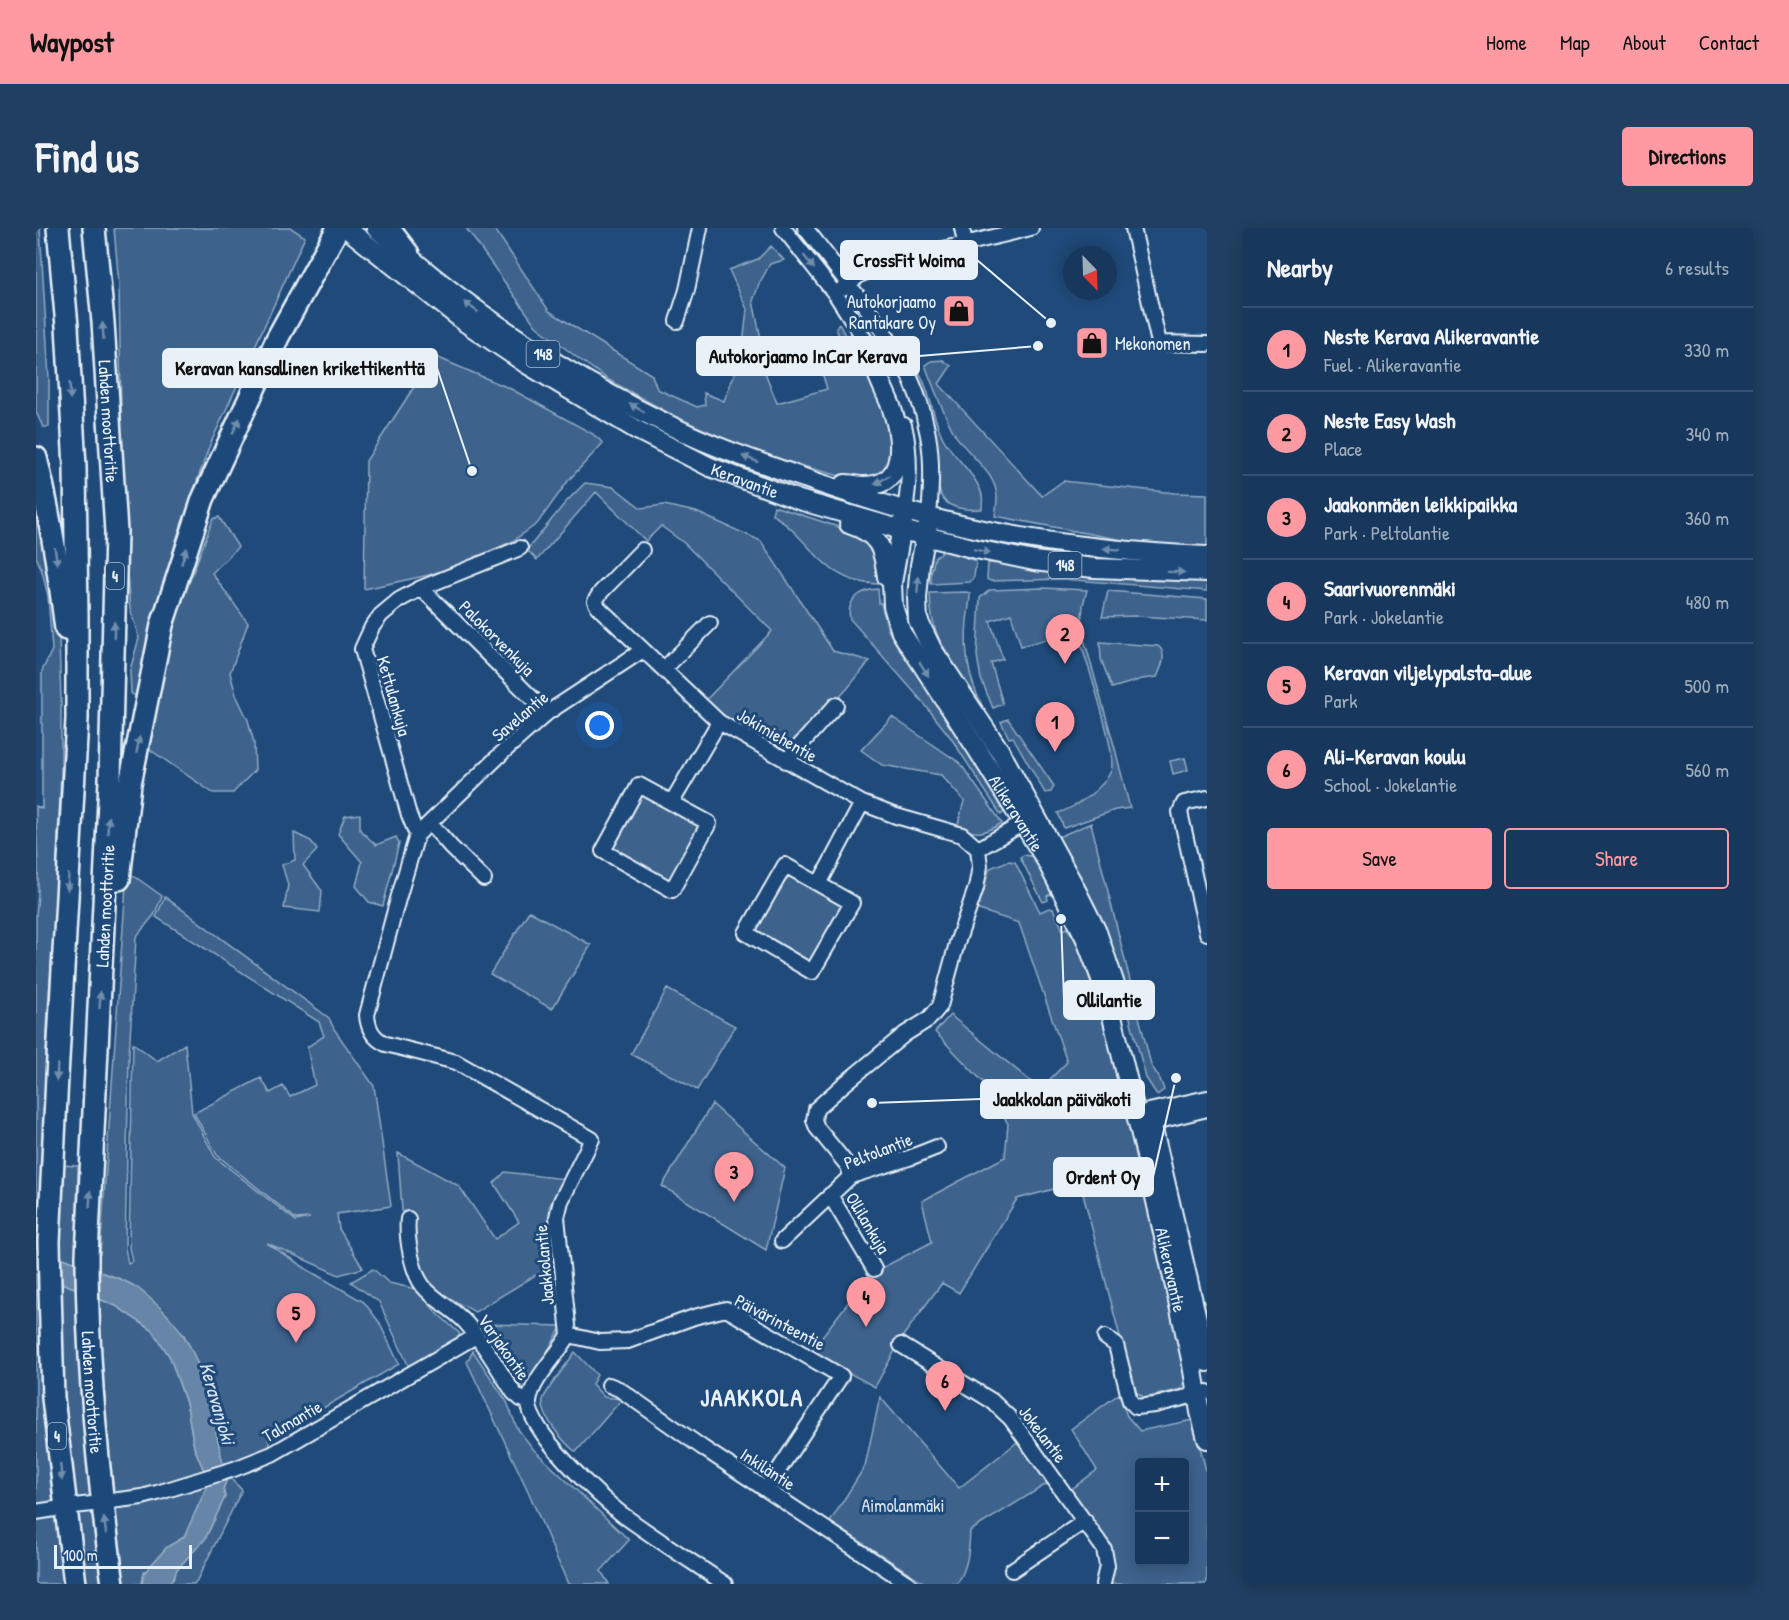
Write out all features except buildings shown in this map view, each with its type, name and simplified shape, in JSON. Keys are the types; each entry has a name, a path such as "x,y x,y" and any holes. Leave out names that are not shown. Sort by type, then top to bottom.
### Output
{"highway":[{"name":"Lahden moottoritie","path":"58,228 67,326 75,467 77,616 76,719 49,1242 53,1398 75,1584"},
{"name":"Lahden moottoritie","path":"94,228 103,322 116,532 110,780 87,1256 87,1302 91,1394 113,1584"},
{"path":"104,926 118,885 130,784 162,625 203,499 278,337 338,228"},
{"path":"388,228 408,254"},
{"path":"36,458 46,495 56,552 76,719"}],"main road":[{"name":"Keravantie","path":"346,228 466,323 525,363 575,394 710,467 799,500 925,537 976,549 1044,562 1094,568 1207,572"},
{"name":"Keravantie","path":"376,228 469,305 555,361 689,435 762,464 929,518 1011,535 1079,546 1207,556"},
{"path":"806,478 863,486 874,485 884,481 897,467 900,449 898,434 890,405 875,368 872,349"},
{"path":"799,500 830,518 863,529 879,542 893,606"},
{"name":"Alikeravantie","path":"905,510 892,583 893,606 901,632 1030,820 1097,932 1118,988 1146,1118 1191,1359 1202,1393 1207,1439"},
{"name":"Alikeravantie","path":"929,518 920,566 917,598 918,620 932,649 996,746 1030,820"},
{"name":"Alikeravantie","path":"1146,1118 1207,1362"}],"street":[{"path":"677,321 687,290 700,228"},
{"name":"Alikeravantie","path":"783,228 836,295 872,349 893,390 906,433 910,460 905,510"},
{"name":"Alikeravantie","path":"805,228 883,329 908,372 928,435 931,467 929,518"},
{"path":"962,228 965,243"},
{"path":"836,295 861,274 898,260 1031,228"},
{"path":"1133,228 1159,343 1207,344"},
{"name":"Kettulankuja","path":"417,836 362,649 372,627 381,615 399,600 421,588 520,548"},
{"name":"Jokimiehentie","path":"642,550 601,592 595,601 597,607 719,722 862,803 896,816 962,835 978,849"},
{"name":"Palokorvenkuja","path":"421,588 547,713"},
{"path":"664,669 710,623"},
{"name":"Savelantie","path":"430,823 547,713 643,650"},
{"path":"786,761 836,705"},
{"path":"672,802 719,722"},
{"path":"639,786 672,802 709,823 672,890 603,851 639,786"},
{"path":"1207,798 1184,803 1180,812 1207,933"},
{"path":"819,884 862,803"},
{"path":"851,1176 848,1166 818,1128 814,1120 816,1109 893,1044 929,1019 940,1006 957,943 976,888 980,866 978,849 1030,820"},
{"path":"430,823 484,879"},
{"name":"Jaakkolantie","path":"430,823 417,836 367,1015 368,1025 378,1040 456,1062 592,1139 561,1201 557,1217 569,1335"},
{"path":"785,865 819,884 852,903 812,972 746,933 785,865"},
{"path":"1146,1118 1207,1098"},
{"path":"1146,1118 1207,1109"},
{"name":"Peltolantie","path":"782,1241 851,1176 937,1147"},
{"name":"Ollilankuja","path":"830,1195 874,1269"},
{"name":"Varjakontie","path":"408,1219 407,1230 414,1269 423,1286 464,1321 514,1393 520,1399 529,1402"},
{"name":"Päivärinteentie","path":"569,1335 600,1341 628,1341 694,1317 726,1309 841,1376 766,1489"},
{"path":"569,1335 532,1391 529,1402 531,1414 540,1432 561,1456 621,1514 724,1584"},
{"name":"Talmantie","path":"111,1501 142,1497 207,1478 273,1454 476,1336"},
{"path":"1105,1337 1116,1345 1130,1401 1136,1407 1155,1405 1202,1393"},
{"name":"Jokelantie","path":"901,1346 992,1401 1011,1419 1104,1549 1107,1566 1103,1584"},
{"name":"Inkiläntie","path":"609,1385 619,1389 703,1448 909,1584"},
{"path":"74,1506 92,1504"},
{"path":"36,1512 55,1509"},
{"path":"1012,1570 1085,1521"}],"green space":[{"path":"36,228 40,228 49,378 49,427 43,427 36,412"},
{"path":"114,228 291,228 305,237 209,447 176,540 135,696 131,693 130,670 139,638 130,609 123,529 119,285"},
{"path":"466,228 494,228 549,311 652,375 657,389 697,407 705,405 704,393 724,401 742,354 747,309 729,270 758,259 771,246 784,260 770,264 753,301 766,375 777,403 827,389 822,372 849,364 836,328 839,324 846,337 855,342 885,406 895,448 885,471 875,477 847,478 774,458 674,416 609,380 536,326"},
{"path":"434,356 511,389 593,434 603,443 568,481 537,524 511,542 429,575 364,589 366,461"},
{"path":"943,360 951,366 939,384 1042,496 1063,481 1175,493 1207,494 1207,547 1144,544 995,516 997,497 992,479 954,433 925,365 931,361"},
{"path":"919,372 943,438 979,488 982,509 956,507 947,503 940,493 929,412 917,377"},
{"path":"36,477 58,609 61,701 61,772 48,1008 39,1249 36,1248 38,874 36,806 42,809 42,671 52,650 48,596 36,556"},
{"path":"585,483 614,487 641,508 664,505 696,512 761,541 833,651 870,661 847,689 786,753 730,724 705,701 772,631 684,543 661,526 646,541 596,492 537,560 527,550 565,503"},
{"path":"774,506 854,532 871,542 881,574 878,575 878,584 859,582 844,577 831,568 786,524 772,514"},
{"path":"219,517 238,547 212,573 248,623 230,673 254,743 255,770 233,793 213,793 149,749 173,626 213,519"},
{"path":"944,551 966,555 966,558 976,561 974,577 970,582 931,584 935,557"},
{"path":"1001,562 1207,579 1207,591 1063,579 990,581 987,579 988,563 1000,564"},
{"path":"1042,588 1087,590 1083,605 1080,640 1084,639 1130,808 1115,810 1064,828 1058,813 1081,802 1095,791 1111,771 1112,761 1101,708 1080,641 1064,635 1021,646 1011,614 990,621 1003,659 991,663 1003,704 993,708 981,679 977,656 980,598 990,590"},
{"path":"878,589 879,603 881,603 888,630 899,649 937,700 1007,809 1001,815 951,738 922,701 850,619 852,601 865,591"},
{"path":"1108,591 1207,599 1207,620 1136,616 1102,617"},
{"path":"930,593 970,593 966,632 967,653 970,674 981,703 979,704 940,641 931,611"},
{"path":"1100,642 1158,646 1163,657 1157,677 1112,688 1101,659"},
{"path":"892,717 960,763 1002,823 990,830 980,832 957,828 964,801 941,775 882,765 861,750"},
{"path":"1008,719 1054,786 1051,792 1045,793 1013,737 1009,738 1001,722"},
{"path":"1185,758 1188,770 1173,774 1170,761"},
{"path":"643,793 703,826 670,883 609,849"},
{"path":"360,814 360,830 376,845 396,837 399,843 383,906 369,902 356,886 362,862 338,834 345,816"},
{"path":"1091,823 1151,1065 1164,1090 1157,1095 1146,1078 1119,977 1056,838"},
{"path":"294,833 311,841 317,850 303,865 322,891 320,912 284,908 288,885 282,865 295,860"},
{"path":"1024,855 1035,857 1043,870 1051,894 1047,896 1048,900 1043,902 1020,857"},
{"path":"1008,861 1015,862 1040,912 1049,908 1053,909 1063,930 1067,928 1077,942 1115,1052 1188,1372 1181,1389 1145,1398 1134,1391 1080,1182 1017,1199 959,1293 942,1283 903,1336 875,1387 810,1352 870,1274 932,1242 922,1201 1005,1157 1008,1124 988,1087 935,1032 950,1015 1040,1089 1067,1062 1019,923 976,909 990,868"},
{"path":"127,871 162,896 154,915 136,937 129,1055 125,1248 128,1263 132,1261 129,1248 133,1043 157,1061 185,1044 192,1113 215,1157 296,1221 310,1218 296,1219 217,1155 194,1113 261,1078 270,1093 283,1086 290,1097 315,1085 307,1047 324,1036 319,1022 156,917 165,897 329,1018 334,1029 374,1086 391,1206 337,1214 339,1229 363,1268 339,1275 267,1243 364,1302 379,1322 399,1364 268,1438 271,1450 224,1468 203,1381 184,1335 120,1279 97,1271 96,1257 100,1254"},
{"path":"787,871 848,906 812,966 752,930"},
{"path":"529,911 591,945 552,1009 490,974"},
{"path":"667,989 735,1026 697,1090 631,1054"},
{"path":"712,1104 785,1168 766,1250 662,1186"},
{"path":"398,1153 459,1186 495,1239 519,1222 494,1183 505,1172 565,1179 549,1207 554,1264 475,1312 434,1288 425,1279 419,1264 415,1221 402,1211"},
{"path":"58,1165 78,1166 76,1263 58,1256"},
{"path":"373,1269 389,1283 416,1289 459,1333 461,1339 409,1367 379,1302 351,1282"},
{"path":"36,1274 40,1276 55,1505 36,1508"},
{"path":"59,1282 77,1289 95,1498 74,1501 63,1392"},
{"path":"97,1298 116,1306 153,1331 170,1357 187,1406 194,1447 205,1473 170,1485 112,1497 99,1395"},
{"path":"483,1324 562,1326 524,1392"},
{"path":"473,1351 507,1402 517,1428 534,1450 629,1540 601,1571 609,1584 568,1584 528,1491 467,1362"},
{"path":"575,1352 597,1375 592,1384 604,1397 622,1399 576,1452 559,1436 543,1406 544,1396"},
{"path":"1119,1394 1127,1416 1140,1431 1193,1420 1207,1474 1207,1584 1109,1584 1111,1551 1069,1491 1097,1470 1071,1429"},
{"name":"Aimolanmäki","path":"880,1397 959,1488 1020,1440 1050,1482 970,1531 966,1565 957,1584 926,1584 830,1522 865,1466"},
{"path":"228,1476 242,1490 197,1580 194,1584 167,1584 173,1579 177,1569 205,1539 225,1497 223,1489"},
{"path":"209,1482 184,1538 167,1547 144,1573 142,1584 122,1584 112,1506"},
{"path":"93,1508 106,1584 82,1584 73,1511"},
{"path":"55,1512 66,1584 36,1584 36,1515"}],"shaded area":[{"path":"58,1256 76,1263 77,1289 59,1282"},
{"path":"97,1271 139,1289 175,1323 184,1336 199,1366 224,1468 205,1473 194,1447 187,1406 170,1357 153,1331 116,1306 97,1298"},
{"path":"228,1476 223,1489 225,1497 205,1539 177,1569 173,1579 167,1584 142,1584 144,1573 167,1547 184,1537 209,1482"}],"place":[{"name":"Autokorjaamo Rantakare Oy","path":"959,311"},
{"name":"CrossFit Woima","path":"1051,323"},
{"name":"Mekonomen","path":"1092,343"},
{"name":"Autokorjaamo InCar Kerava","path":"1038,346"},
{"name":"Keravan kansallinen krikettikenttä","path":"472,471"},
{"name":"Neste Easy Wash","path":"1065,664"},
{"name":"Neste Kerava Alikeravantie","path":"1055,752"},
{"name":"Ollilantie","path":"1061,919"},
{"name":"Ordent Oy","path":"1176,1078"},
{"name":"Jaakkolan päiväkoti","path":"872,1103"},
{"name":"Jaakonmäen leikkipaikka","path":"734,1202"},
{"name":"Saarivuorenmäki","path":"866,1327"},
{"name":"Keravan viljelypalsta-alue","path":"296,1343"},
{"name":"Ali-Keravan koulu","path":"945,1411"}],"district":[{"name":"JAAKKOLA","path":"752,1397"}],"water label":[{"name":"Keravanjoki","path":"218,1403"}]}
